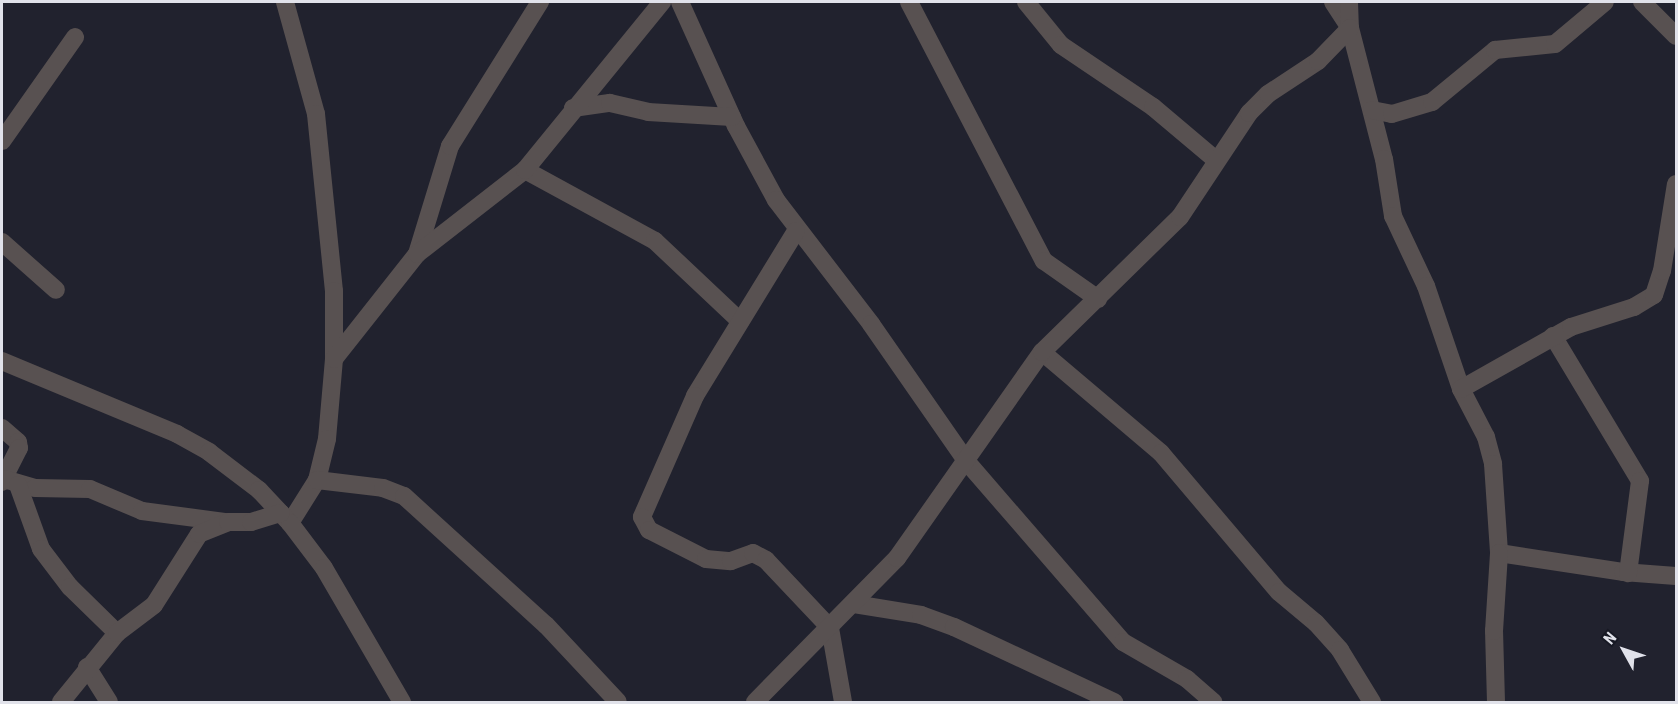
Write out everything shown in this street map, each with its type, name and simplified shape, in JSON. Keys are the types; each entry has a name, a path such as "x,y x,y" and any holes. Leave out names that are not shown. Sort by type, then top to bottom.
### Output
{"street":[{"path":"8,482 90,489 142,511 228,522 251,522 286,518 317,480 327,439 334,359 333,256 316,114 285,2"},
{"path":"417,254 450,146 540,2"},
{"path":"334,359 417,254 525,170 573,108 662,2"},
{"path":"680,2 732,117 796,231 871,324 967,462 1123,642 1186,679 1213,702"},
{"path":"909,2 1044,261 1098,299"},
{"path":"1026,2 1061,45 1145,101 1216,160"},
{"path":"1333,2 1350,28"},
{"path":"1349,2 1350,28 1372,110 1394,216 1426,286 1461,389 1486,437 1493,464 1499,553 1494,631 1496,702"},
{"path":"1372,110 1392,114 1432,102 1496,50 1555,44 1605,2"},
{"path":"1642,2 1677,36"},
{"path":"755,702 897,558 967,462 1042,352 1180,217 1206,182 1216,160 1233,134 1268,94 1318,61 1350,28"},
{"path":"2,141 75,37"},
{"path":"573,108 610,103 671,115 732,117"},
{"path":"525,170 655,241 740,321"},
{"path":"1461,389 1553,336 1634,307 1654,295 1662,271 1677,184"},
{"path":"796,231 684,416 647,502 642,522 649,530 706,559 731,561 748,554 759,555 830,628 843,702"},
{"path":"2,242 56,290"},
{"path":"1553,336 1640,481 1641,495 1628,573"},
{"path":"1042,352 1161,453 1279,592 1316,623 1340,650 1372,702"},
{"path":"2,361 177,434 238,473 286,518 340,592 402,702"},
{"path":"2,428 18,442 20,448 8,482 41,549 70,587 117,633"},
{"path":"317,480 383,488 404,496 546,626 618,702"},
{"path":"61,702 87,667 117,633 154,605 199,534 228,522"},
{"path":"1499,553 1628,573 1677,576"},
{"path":"854,604 921,615 954,627 1114,702"},
{"path":"87,667 109,702"}]}
